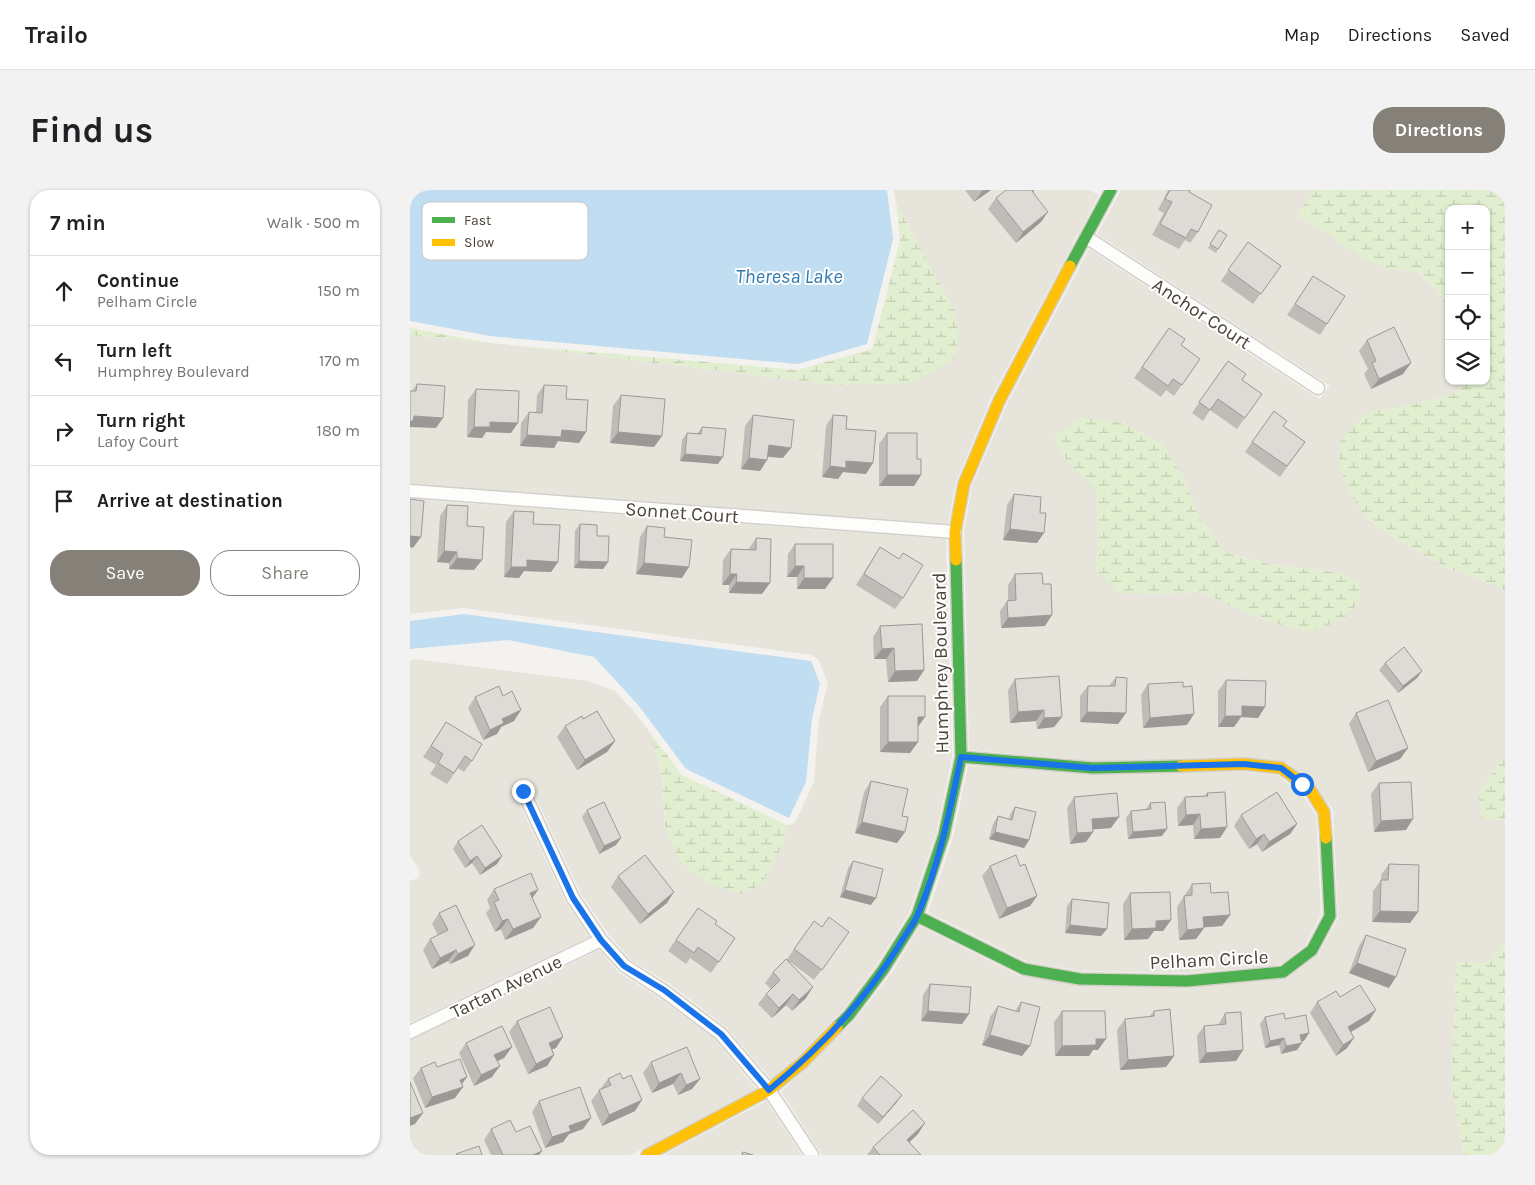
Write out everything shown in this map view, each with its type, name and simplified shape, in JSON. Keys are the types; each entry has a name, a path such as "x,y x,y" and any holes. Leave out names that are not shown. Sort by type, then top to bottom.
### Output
{"street":[{"name":"Humphrey Boulevard","path":"647,1155 769,1090 803,1062 849,1015 883,970 917,916 944,835 961,757 954,532 964,484 1000,401 1109,191"},
{"name":"Anchor Court","path":"1086,237 1318,388"},
{"name":"Sonnet Court","path":"410,491 954,532"},
{"name":"Pelham Circle","path":"917,916 1024,969 1080,979 1187,981 1284,972 1312,950 1330,916 1324,812 1309,788 1281,768 1244,764 1093,768 961,757"},
{"path":"523,791 573,898 601,940 624,966 664,990 721,1034 769,1090 812,1155"},
{"name":"Tartan Avenue","path":"410,1032 601,940"}],"shaded area":[{"path":"894,190 1089,190 1099,195 991,398 956,482 948,524 410,484 410,335 510,345 836,385 954,310 896,203"},
{"path":"1121,190 1314,190 1297,214 1300,217 1391,269 1418,272 1438,291 1445,304 1445,385 1461,385 1458,393 1423,402 1365,517 1394,538 1447,568 1500,587 1505,591 1505,755 1478,794 1483,819 1505,820 1505,941 1486,963 1458,962 1456,972 1452,1087 1464,1155 822,1155 781,1092 856,1019 891,974 920,926 1020,976 1187,989 1319,953 1338,919 1333,812 1332,808 1287,762 1094,761 969,750 964,532 972,486 1007,404 1089,249 1319,399 1330,386 1097,234","holes":["1183,477 1200,518 1224,552 1274,565 1340,573 1270,622 1200,592 1156,594 1095,568 1099,541 1095,489"]},
{"path":"410,499 946,539 952,757 936,834 909,913 876,966 842,1011 797,1057 771,1079 727,1028 670,984 631,960 609,935 581,894 528,781 512,788 565,901 589,937 410,1023 410,881 418,878 420,874 419,869 410,856 410,661 415,659 588,681 615,691 633,710 651,734 662,777 665,825 783,844 787,825 793,824 796,820 814,782 819,719 828,683 818,659 812,655 463,608 410,614"},
{"path":"968,766 1243,772 1277,775 1302,794 1316,815 1321,915 1305,946 1280,965 1187,973 1081,971 1028,962 928,912 953,837"},
{"path":"599,950 619,973 658,997 715,1039 756,1089 631,1155 410,1155 410,1040"},
{"path":"766,1101 802,1155 664,1155"}],"green space":[{"path":"1314,190 1505,190 1505,591 1500,587 1447,568 1394,538 1365,517 1349,491 1339,466 1341,440 1365,413 1458,393 1461,385 1490,385 1490,205 1445,205 1445,304 1438,291 1419,272 1391,269 1359,257 1297,214"},
{"path":"896,203 954,310 959,335 954,359 913,383 836,385 497,344 797,370 869,350 873,347 900,240"},
{"path":"410,328 488,343 410,335"},
{"path":"1081,418 1122,422 1162,443 1183,477 1200,518 1224,552 1274,565 1340,573 1359,581 1360,601 1343,619 1311,632 1270,622 1200,592 1118,593 1095,568 1099,541 1095,489 1069,464 1052,438"},
{"path":"651,734 682,775 787,825 783,844 762,884 741,894 710,884 679,861 665,825 662,777"},
{"path":"1505,755 1505,820 1483,819 1478,794"},
{"path":"1505,941 1505,1155 1464,1155 1452,1087 1456,972 1458,962 1486,963"}],"water":[{"name":"Theresa Lake","path":"410,190 887,190 893,239 867,344 798,364 490,336 410,321"},
{"path":"464,614 811,661 820,684 812,718 806,782 789,818 686,769 639,706 594,657 508,640 410,649 410,621"}],"building":[{"path":"1006,190 1033,190 1048,212 1023,232 996,198"},
{"path":"1170,190 1190,190 1189,192 1212,205 1198,232 1191,229 1186,238 1160,224 1172,202 1165,199"},
{"path":"1219,230 1227,235 1218,249 1210,244"},
{"path":"1248,242 1281,266 1261,294 1228,270"},
{"path":"1313,276 1345,296 1327,324 1295,304"},
{"path":"1394,327 1411,363 1379,379 1372,363 1376,361 1367,340"},
{"path":"1169,328 1185,339 1181,345 1200,359 1182,385 1173,379 1168,386 1142,367"},
{"path":"1228,361 1246,374 1242,380 1262,394 1245,418 1218,399 1210,410 1199,402"},
{"path":"417,384 445,386 443,418 414,416 413,421 410,421 410,391 416,391"},
{"path":"544,385 567,386 566,399 588,400 586,432 562,430 561,437 527,435 529,412 542,413"},
{"path":"476,389 519,391 518,423 490,422 490,427 474,427"},
{"path":"621,395 665,399 662,436 618,432"},
{"path":"1274,411 1287,421 1283,426 1305,442 1287,466 1252,442"},
{"path":"753,415 794,420 791,448 769,445 767,460 749,458"},
{"path":"833,415 847,416 846,429 876,431 873,463 846,461 846,468 830,466"},
{"path":"702,427 726,429 723,457 685,454 687,433 701,434"},
{"path":"887,433 917,433 917,459 921,459 921,475 887,475"},
{"path":"1014,494 1041,497 1040,513 1046,513 1044,533 1010,529"},
{"path":"410,499 424,501 421,537 410,536"},
{"path":"447,505 468,506 467,526 484,527 482,560 457,558 457,552 444,551"},
{"path":"514,511 534,512 533,524 560,525 558,562 527,560 527,567 511,567"},
{"path":"580,524 597,525 597,536 609,536 608,562 579,561"},
{"path":"647,526 665,528 664,537 692,540 689,567 644,563"},
{"path":"756,538 771,539 770,583 736,582 737,574 730,574 731,549 756,550"},
{"path":"795,544 833,544 833,578 804,578 804,566 795,566"},
{"path":"880,547 899,559 903,553 923,565 903,598 864,574"},
{"path":"1042,573 1043,584 1051,584 1052,615 1008,618 1007,601 1016,600 1015,574"},
{"path":"922,624 924,670 895,671 894,648 882,649 880,626"},
{"path":"1404,647 1422,671 1403,686 1385,663"},
{"path":"1059,676 1062,717 1044,718 1044,710 1018,712 1015,679"},
{"path":"1116,677 1127,678 1126,713 1087,712 1088,686 1115,686"},
{"path":"1226,680 1266,681 1265,707 1242,706 1242,716 1225,716"},
{"path":"1183,682 1183,687 1192,686 1194,714 1150,718 1148,684"},
{"path":"499,686 503,696 512,691 521,710 502,719 504,723 490,730 475,697"},
{"path":"888,696 925,696 925,717 918,717 918,742 888,742"},
{"path":"1388,700 1408,748 1376,761 1356,713"},
{"path":"597,711 615,741 585,760 565,726 582,716 583,719"},
{"path":"446,722 482,744 472,761 465,756 454,773 438,763 443,754 431,746"},
{"path":"871,781 908,789 902,816 908,817 905,832 862,822"},
{"path":"1411,782 1413,819 1381,821 1379,783"},
{"path":"1225,792 1227,827 1201,829 1200,814 1186,815 1185,797 1208,796 1207,793"},
{"path":"1277,792 1297,824 1269,842 1264,834 1256,839 1241,815"},
{"path":"1117,793 1119,817 1092,819 1093,832 1077,833 1074,797"},
{"path":"604,802 621,838 604,846 587,810"},
{"path":"1165,802 1167,829 1133,832 1131,811 1151,809 1150,803"},
{"path":"1015,807 1036,812 1029,840 995,832 998,816 1012,820"},
{"path":"482,825 502,856 485,868 477,856 470,861 458,841"},
{"path":"645,855 674,892 648,914 618,876"},
{"path":"1016,855 1020,866 1025,864 1037,896 1007,908 990,866"},
{"path":"853,861 883,869 876,898 845,890"},
{"path":"1389,864 1419,865 1418,912 1380,911 1381,880 1388,880"},
{"path":"531,873 538,890 530,893 541,917 513,929 508,919 502,921 494,902 499,900 494,889"},
{"path":"1210,883 1211,893 1228,892 1230,915 1203,917 1204,928 1187,930 1184,896 1192,895 1192,884"},
{"path":"1170,892 1171,920 1156,921 1156,928 1132,929 1130,893"},
{"path":"1072,899 1109,903 1107,929 1070,925"},
{"path":"456,905 475,945 458,954 456,950 440,958 430,939 448,930 439,913"},
{"path":"698,908 717,921 715,924 735,938 719,962 698,947 694,953 676,940"},
{"path":"829,917 849,932 822,970 794,949 814,921 822,927"},
{"path":"1366,935 1406,949 1396,977 1357,963"},
{"path":"786,959 813,987 799,1000 793,994 779,1008 766,994 780,980 773,972"},
{"path":"930,984 971,987 969,1014 928,1011"},
{"path":"1360,985 1376,1010 1348,1027 1354,1038 1343,1045 1317,1002 1336,991 1340,997"},
{"path":"1021,1002 1040,1007 1030,1046 990,1035 998,1006 1019,1012"},
{"path":"550,1007 563,1037 549,1043 554,1055 536,1064 517,1021"},
{"path":"1170,1009 1174,1056 1128,1060 1125,1019 1154,1016 1154,1011"},
{"path":"1062,1011 1105,1011 1106,1039 1096,1039 1096,1045 1062,1046"},
{"path":"1241,1012 1243,1050 1206,1053 1204,1026 1226,1024 1225,1013"},
{"path":"1284,1013 1285,1019 1306,1015 1309,1033 1300,1035 1302,1043 1286,1046 1284,1038 1270,1041 1265,1017"},
{"path":"502,1026 512,1047 494,1055 500,1066 481,1075 466,1043"},
{"path":"687,1047 700,1079 686,1085 681,1073 659,1083 651,1062"},
{"path":"460,1059 467,1077 460,1080 463,1087 432,1097 421,1068 435,1062 437,1067"},
{"path":"620,1073 623,1079 631,1075 642,1100 609,1115 599,1090 611,1085 608,1079"},
{"path":"881,1076 902,1095 883,1117 862,1098"},
{"path":"410,1082 423,1113 410,1118"},
{"path":"580,1087 591,1118 569,1126 571,1131 552,1137 539,1101"},
{"path":"913,1110 925,1123 907,1140 921,1155 880,1155 873,1147"},
{"path":"510,1120 516,1132 530,1126 542,1151 533,1155 503,1155 491,1129"},
{"path":"479,1146 482,1155 456,1154"},
{"path":"743,1152 753,1155 742,1155"}],"traffic: fast":[{"path":"1070,266 1111,190"},
{"path":"837,1027 849,1015 883,970 917,916 944,835 961,757 956,560"},
{"path":"961,757 1093,768 1181,766"},
{"path":"917,916 1024,969 1080,979 1187,981 1283,972 1312,950 1330,916 1326,838"}],"traffic: slow":[{"path":"956,560 955,532 964,484 999,401 1070,266"},
{"path":"1181,766 1244,764 1281,768 1309,788 1324,812 1326,838"},
{"path":"647,1155 769,1090 803,1062 837,1027"}],"route":[{"path":"523,791 573,898 601,940 624,966 664,990 721,1034 769,1090 803,1062 849,1015 883,970 917,916 944,835 961,757 1093,768 1244,764 1281,768 1302,784"}]}
